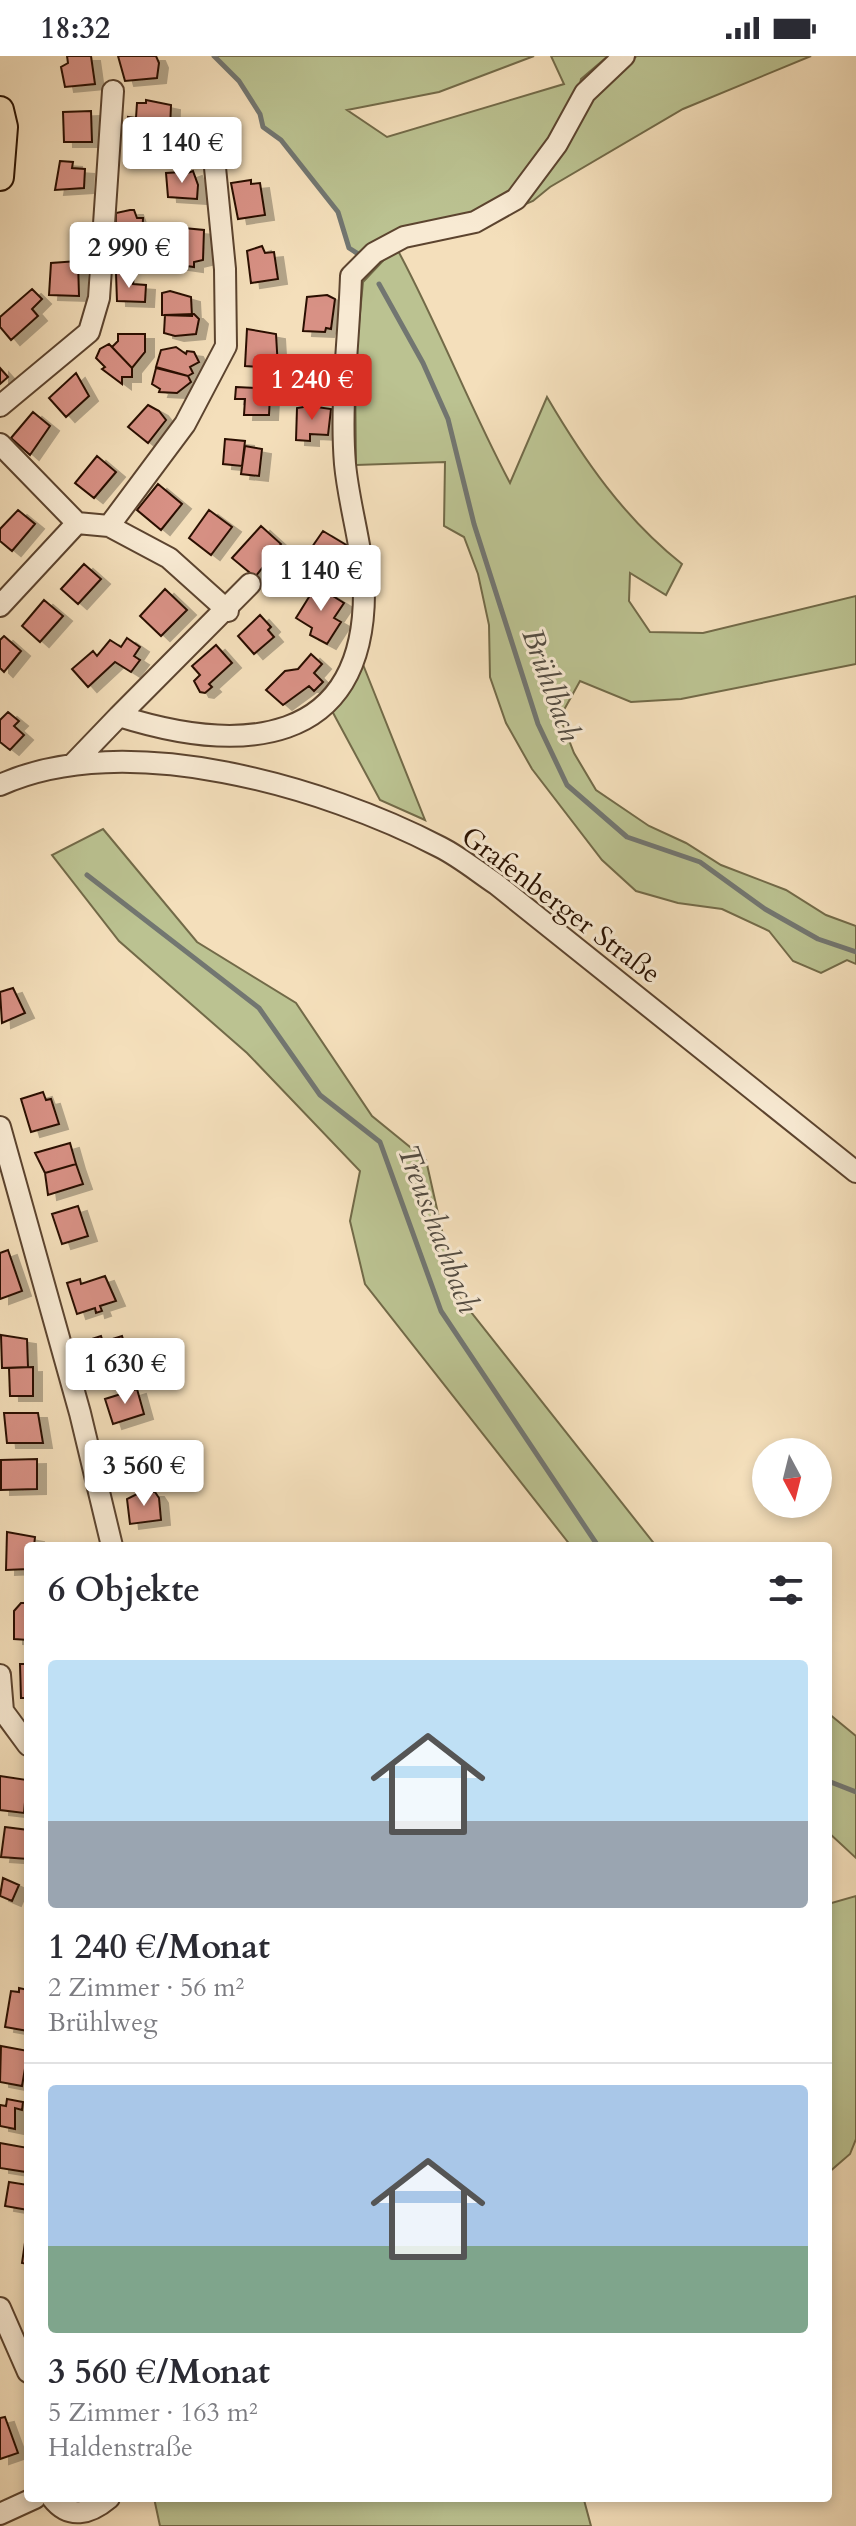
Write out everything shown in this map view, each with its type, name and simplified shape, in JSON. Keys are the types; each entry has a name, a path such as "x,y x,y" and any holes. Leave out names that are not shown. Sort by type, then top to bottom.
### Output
{"main road":[{"path":"0,110 4,127 0,177"}],"street":[{"path":"119,716 160,729 237,736 290,728 329,704 347,675 360,640 362,615 362,567 344,447 351,276 374,253 404,237 475,222 516,199 557,144 585,93 624,56"},
{"path":"0,406 89,332 99,298 113,91"},
{"path":"109,526 185,424 226,346 225,269 212,137"},
{"path":"0,444 77,523 109,526 169,558 228,611"},
{"path":"0,606 77,523"},
{"path":"72,765 228,611 250,584"},
{"name":"Grafenberger Straße","path":"0,785 22,775 72,765 135,763 191,766 331,800 443,849 496,884 856,1172"},
{"path":"0,1127 80,1413 111,1542"},
{"path":"0,1675 3,1711 24,1740"},
{"path":"0,2308 24,2363"},
{"path":"0,2514 26,2502"},
{"path":"56,2502 74,2513 101,2511"}],"green space":[{"path":"214,56 534,56 439,92 347,110 387,137 564,84 551,56 608,56 581,79 577,98 512,194 473,215 358,256 349,248 338,212 281,140 263,127 260,114 239,81"},
{"path":"637,56 811,56 683,109 550,187 533,201 509,211 582,107 617,71"},
{"path":"396,247 510,483 547,397 607,487 642,527 682,564 666,595 630,573 629,601 650,632 703,633 856,596 856,664 681,699 631,702 580,681 560,717 574,753 596,790 649,826 686,843 721,865 786,890 826,915 856,926 856,964 847,960 821,973 793,961 769,931 722,909 678,903 636,891 602,860 532,769 506,723 490,677 489,625 478,574 464,537 444,526 445,462 356,465 355,365 363,282"},
{"path":"362,662 425,820 380,800 331,709"},
{"path":"103,829 197,942 296,1003 372,1116 426,1160 456,1293 653,1542 568,1542 365,1284 350,1221 360,1171 247,1053 119,941 52,855"},
{"path":"832,1716 856,1736 856,1858 832,1836"},
{"path":"856,1896 856,2139 850,2154 832,2170 832,1903"},
{"path":"155,2502 585,2502 591,2526 160,2526"}],"building":[{"path":"67,56 91,56 95,84 65,87 61,67 68,63"},
{"path":"118,56 156,56 159,63 157,78 125,81"},
{"path":"146,100 171,105 170,130 128,127 128,117 136,118 137,103 146,103"},
{"path":"91,111 92,142 64,142 63,112"},
{"path":"128,127 169,130 168,138 164,138 164,147 131,145"},
{"path":"60,161 73,162 72,168 85,169 84,188 55,190"},
{"path":"193,171 198,185 197,199 168,197 166,173 182,172 182,175"},
{"path":"251,180 251,184 260,183 265,215 238,219 231,183"},
{"path":"134,210 137,218 143,218 142,245 115,244 116,213"},
{"path":"173,227 204,230 203,260 194,262 194,267 172,264"},
{"path":"262,246 265,253 274,252 278,279 251,283 247,251"},
{"path":"78,261 79,296 49,295 51,263"},
{"path":"116,273 125,273 125,280 133,281 133,284 146,285 145,302 117,301"},
{"path":"32,289 42,299 32,309 38,316 11,340 0,327 0,317"},
{"path":"170,291 191,297 192,316 162,315 162,293"},
{"path":"327,295 335,299 331,329 326,328 325,332 303,331 307,297"},
{"path":"194,314 199,319 196,334 175,336 164,333 165,315"},
{"path":"247,329 276,334 278,368 245,366"},
{"path":"118,334 145,334 145,352 132,368 112,347 118,341"},
{"path":"109,344 132,368 132,377 122,377 122,384 102,369 105,367 96,358 100,349"},
{"path":"176,347 186,354 187,351 194,352 199,362 190,367 193,373 188,376 156,367 161,350"},
{"path":"301,360 328,362 326,386 300,384"},
{"path":"0,368 8,377 0,384"},
{"path":"156,368 188,376 191,382 177,393 159,392 160,389 152,384"},
{"path":"76,373 89,396 66,417 49,398"},
{"path":"236,387 257,388 257,395 270,396 269,415 244,415 245,399 235,399"},
{"path":"148,405 159,411 166,420 148,443 128,427"},
{"path":"297,408 331,409 328,435 310,434 310,441 296,440"},
{"path":"33,412 50,426 30,455 11,438"},
{"path":"225,439 245,441 242,466 223,464"},
{"path":"245,446 262,449 259,476 241,474"},
{"path":"97,456 116,472 94,498 75,483"},
{"path":"158,484 182,504 161,530 137,510"},
{"path":"18,510 35,524 12,551 0,541 0,529"},
{"path":"209,510 232,527 211,555 189,538"},
{"path":"261,526 281,544 255,577 232,558"},
{"path":"323,531 348,546 335,568 326,563 319,574 301,563"},
{"path":"84,564 101,579 78,604 61,589"},
{"path":"312,583 344,603 334,618 341,622 327,644 310,635 312,628 296,618 309,597 305,595"},
{"path":"165,589 187,610 161,636 140,616"},
{"path":"44,600 63,616 40,642 22,626"},
{"path":"260,615 271,627 268,630 274,637 254,654 238,636"},
{"path":"4,636 21,651 4,672 0,668 0,640"},
{"path":"127,638 140,647 134,656 140,660 131,672 115,662 88,687 72,669 93,651 97,656 110,640 121,647"},
{"path":"216,645 232,663 209,684 212,687 205,693 200,692 194,681 200,675 192,666"},
{"path":"311,654 322,664 314,673 323,682 314,691 309,686 283,705 266,690 285,671 298,669"},
{"path":"8,712 19,721 14,726 24,735 10,750 0,742 0,720"},
{"path":"13,988 25,1013 2,1023 0,992"},
{"path":"43,1092 46,1100 51,1099 59,1124 31,1132 21,1099"},
{"path":"70,1143 76,1164 45,1173 35,1153"},
{"path":"76,1164 83,1184 48,1195 45,1173"},
{"path":"78,1206 88,1236 62,1244 52,1214"},
{"path":"8,1250 22,1291 0,1299 0,1253"},
{"path":"105,1276 116,1301 100,1306 102,1311 96,1313 95,1308 77,1314 67,1283 80,1279 81,1284"},
{"path":"1,1335 27,1339 28,1367 2,1368"},
{"path":"101,1336 103,1342 122,1336 130,1361 95,1372 86,1341"},
{"path":"33,1367 33,1396 10,1396 9,1368"},
{"path":"137,1389 144,1414 113,1424 105,1399"},
{"path":"4,1413 38,1413 43,1443 7,1443"},
{"path":"145,1445 150,1471 119,1477 113,1451"},
{"path":"37,1459 37,1489 1,1490 1,1460"},
{"path":"141,1492 155,1492 159,1498 161,1520 130,1524 127,1499"},
{"path":"7,1532 35,1537 34,1542 24,1542 24,1569 6,1570"},
{"path":"24,1603 24,1640 14,1639 14,1611"},
{"path":"20,1664 24,1664 24,1698 21,1698"},
{"path":"0,1776 24,1780 24,1813 0,1810"},
{"path":"5,1827 24,1829 24,1859 1,1857"},
{"path":"3,1878 19,1885 12,1901 0,1896"},
{"path":"19,1988 24,1989 24,2030 5,2027 11,1991 19,1992"},
{"path":"1,2046 24,2050 22,2086 0,2082"},
{"path":"7,2099 23,2102 22,2110 15,2108 15,2129 0,2126 0,2105 6,2106"},
{"path":"0,2143 24,2147 24,2172 0,2168"},
{"path":"9,2182 24,2184 24,2209 5,2206"},
{"path":"5,2417 18,2453 0,2459 0,2418"}],"waterway":[{"path":"214,56 239,81 260,114 263,127 281,140 338,212 349,248 360,255"},
{"name":"Brühlbach","path":"379,284 423,363 448,419 474,524 538,724 567,785 627,837 700,862 765,909 818,939 856,952"},
{"name":"Treuschachbach","path":"87,875 259,1008 320,1095 380,1142 441,1311 595,1542"},
{"name":"Treuschachbach","path":"832,1783 856,1792"}]}
